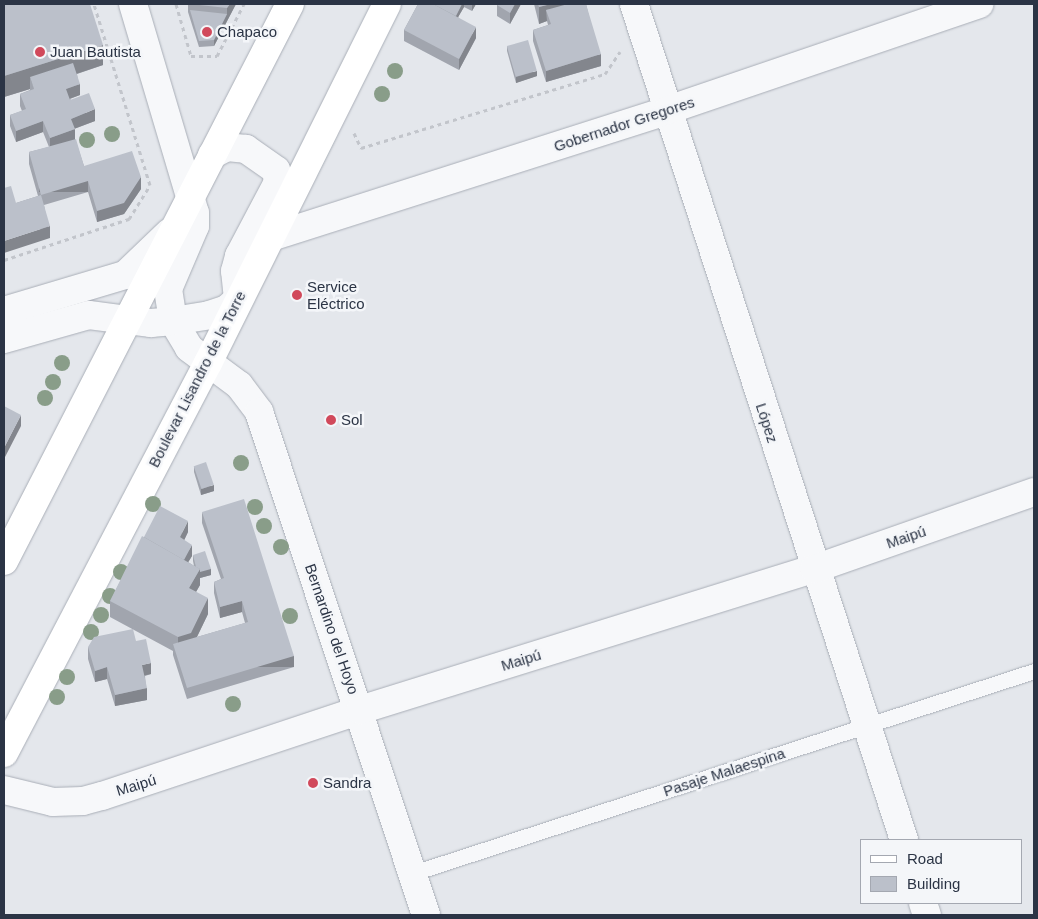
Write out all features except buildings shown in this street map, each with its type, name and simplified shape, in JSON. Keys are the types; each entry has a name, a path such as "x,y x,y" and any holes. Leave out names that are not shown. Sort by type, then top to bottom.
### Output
{"street":[{"path":"133,4 191,197 195,226 168,289 173,322"},
{"path":"4,560 290,4"},
{"name":"Boulevar Lisandro de la Torre","path":"4,753 208,363 268,238 387,4"},
{"name":"López","path":"634,4 814,569 869,725 904,839"},
{"name":"Gobernador Gregores","path":"268,238 668,110 978,4"},
{"path":"4,339 89,316 151,323 173,322 209,315 227,309 238,299 235,272 240,256 278,182 276,170 246,149 227,147 212,155"},
{"path":"4,312 125,275 177,224"},
{"name":"Bernardino del Hoyo","path":"173,322 189,348 238,385 259,412 360,710 426,915"},
{"name":"Maipú","path":"4,790 53,802 83,801 198,766 360,710 814,569 1034,492"}],"lane":[{"name":"Pasaje Malaespina","path":"413,873 1034,671"}],"path":[{"path":"4,260 129,219 150,185 94,4"},
{"path":"176,4 192,56 216,56 244,4"},
{"path":"353,131 361,148 605,74 620,52 617,44"}],"place":[{"name":"Chapaco","path":"207,32"},
{"name":"Juan Bautista","path":"40,52"},
{"name":"Service Eléctrico","path":"297,295"},
{"name":"Sol","path":"331,420"},
{"name":"Sandra","path":"313,783"}]}
